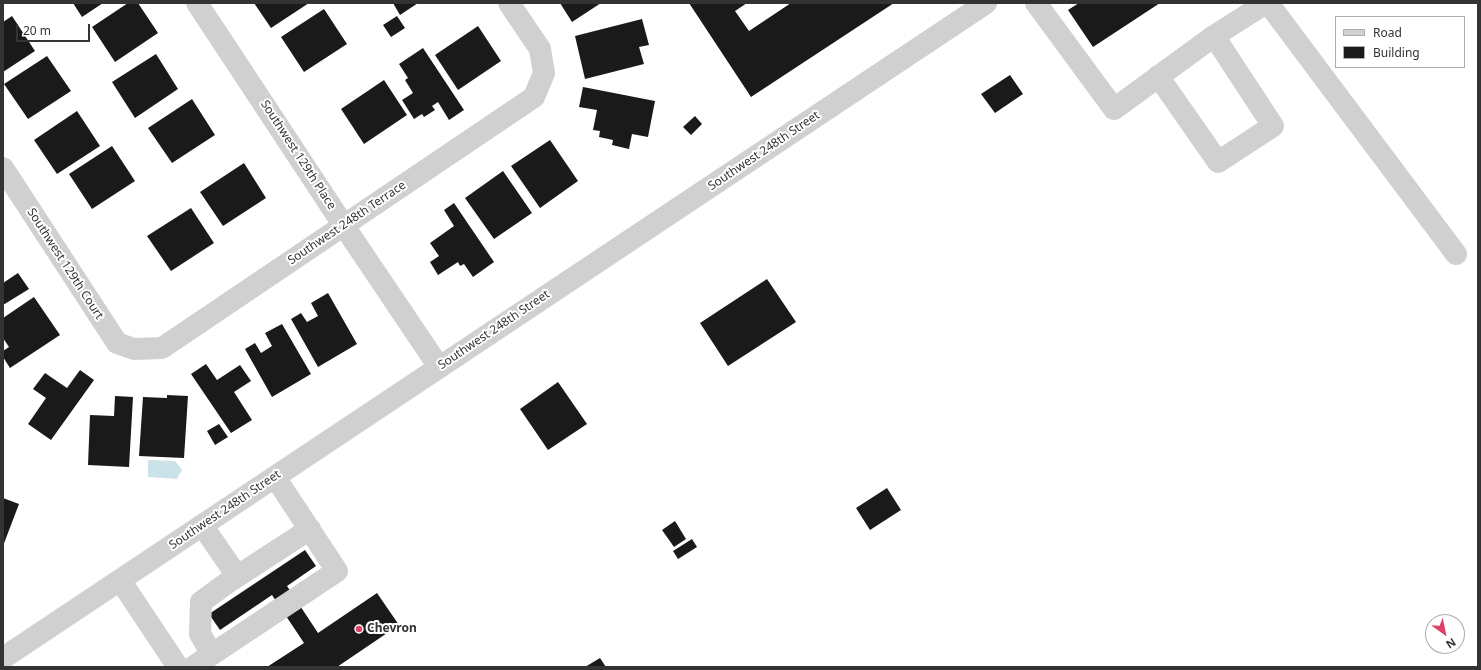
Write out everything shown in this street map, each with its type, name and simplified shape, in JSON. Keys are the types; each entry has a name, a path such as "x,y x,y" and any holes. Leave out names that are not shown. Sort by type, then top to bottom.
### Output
{"street":[{"name":"Southwest 129th Place","path":"197,3 439,367"},
{"name":"Southwest 248th Terrace","path":"134,349 162,348 534,96 544,73 540,50 509,3"},
{"name":"Southwest 248th Street","path":"3,658 986,3"},
{"path":"1036,3 1114,109 1214,36 1267,3 1456,254"},
{"path":"1158,76 1218,162 1273,126 1214,36"},
{"name":"Southwest 129th Court","path":"3,168 116,343 134,349"},
{"path":"193,667 337,571 275,476"},
{"path":"202,525 237,576"},
{"path":"212,654 200,634 201,602 237,576 310,529"},
{"path":"120,580 178,667"}],"water":[{"path":"148,460 175,461 182,470 177,479 148,477"}],"building":[{"path":"73,3 103,3 82,17"},
{"path":"128,3 138,3 158,33 115,62 92,27"},
{"path":"254,3 309,3 271,28"},
{"path":"393,3 418,3 400,15"},
{"path":"560,3 601,3 572,22"},
{"path":"689,3 747,3 735,11 749,31 791,3 894,3 751,97"},
{"path":"1079,3 1160,3 1093,47 1068,10"},
{"path":"324,9 347,44 304,72 281,37"},
{"path":"12,16 35,51 3,72 3,22"},
{"path":"397,16 405,28 391,37 383,25"},
{"path":"642,19 649,45 639,47 644,64 585,79 575,36"},
{"path":"478,26 501,61 458,90 435,55"},
{"path":"423,48 464,110 449,120 438,102 432,106 435,110 424,117 422,114 414,119 402,100 413,93 405,80 408,78 399,64"},
{"path":"156,54 178,89 135,118 112,82"},
{"path":"47,56 71,91 28,119 4,84"},
{"path":"1010,75 1023,94 995,113 981,94"},
{"path":"384,80 407,115 364,144 341,109"},
{"path":"583,87 655,101 648,137 632,134 629,149 612,145 613,140 599,137 600,131 593,130 597,110 579,107"},
{"path":"192,99 215,135 172,163 148,128"},
{"path":"77,111 100,146 57,174 34,140"},
{"path":"695,116 702,124 691,135 683,127"},
{"path":"550,140 578,181 540,208 511,166"},
{"path":"112,146 135,181 92,209 69,174"},
{"path":"244,163 266,198 223,226 200,192"},
{"path":"503,171 532,213 494,239 465,198"},
{"path":"454,203 494,262 473,277 464,264 460,266 458,262 438,275 430,262 439,256 430,243 454,226 444,210"},
{"path":"191,208 214,243 171,271 147,236"},
{"path":"18,273 29,289 3,305 3,283"},
{"path":"767,279 796,322 728,366 700,323"},
{"path":"328,293 357,344 318,367 291,319 301,313 307,322 318,316 311,303"},
{"path":"34,297 60,335 10,368 3,357 3,351 9,347 3,338 3,318"},
{"path":"282,324 311,374 272,397 245,349 255,343 261,353 272,346 265,333"},
{"path":"206,364 217,380 240,365 251,381 234,392 252,420 231,433 191,374"},
{"path":"80,370 94,380 51,440 28,424 46,398 33,389 45,373 67,388"},
{"path":"558,382 587,424 548,450 520,409"},
{"path":"167,395 188,396 184,458 139,456 143,397 167,398"},
{"path":"115,396 133,397 129,467 88,465 90,415 114,416"},
{"path":"219,424 228,437 215,445 207,431"},
{"path":"887,488 901,510 870,530 856,508"},
{"path":"3,498 19,504 3,546"},
{"path":"675,521 686,539 674,547 662,530"},
{"path":"692,539 697,547 678,559 673,551"},
{"path":"305,550 316,566 287,586 318,633 377,593 399,625 337,667 267,667 304,643 272,595 220,630 209,614"},
{"path":"600,658 606,667 585,667"}],"place":[{"name":"Chevron","path":"359,629"}]}
